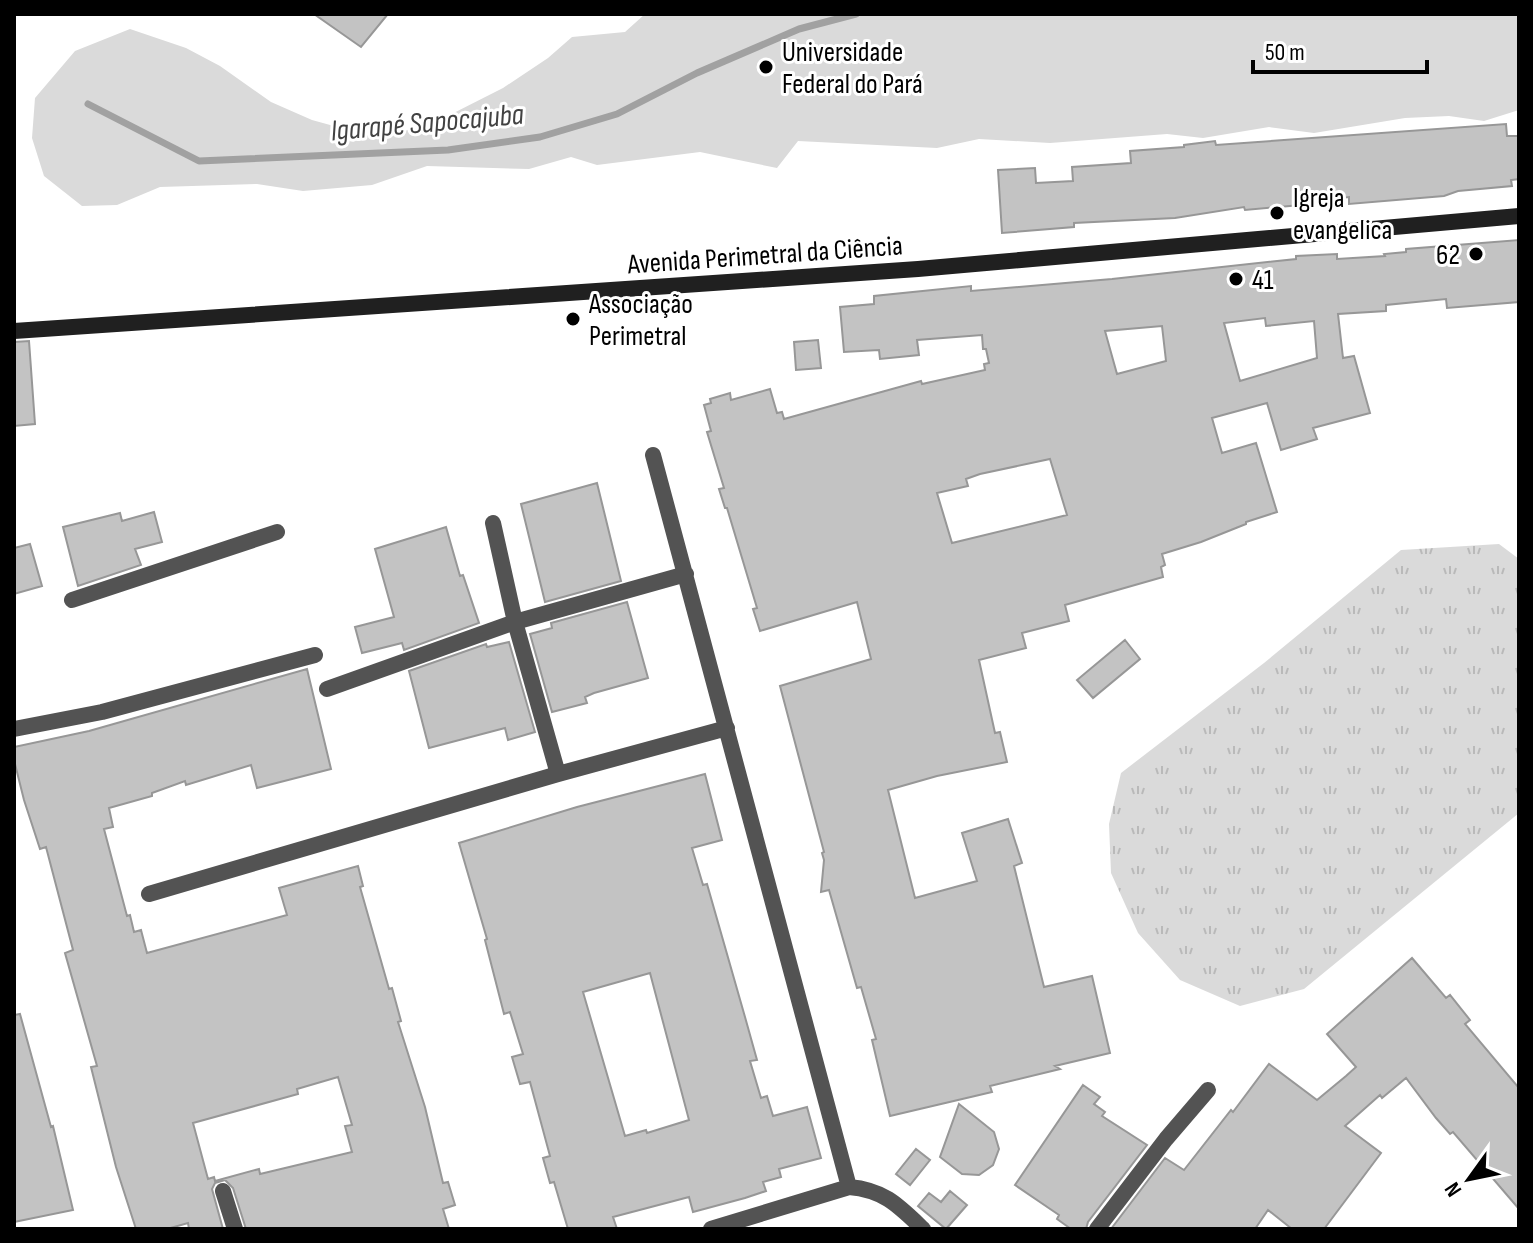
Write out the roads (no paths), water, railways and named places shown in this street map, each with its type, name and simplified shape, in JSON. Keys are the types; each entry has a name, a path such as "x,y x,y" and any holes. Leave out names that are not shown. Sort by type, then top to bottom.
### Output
{"main road":[{"name":"Avenida Perimetral da Ciência","path":"14,331 918,269 1519,216"}],"street":[{"path":"653,455 849,1187"},
{"path":"493,523 515,622 558,774"},
{"path":"72,600 277,532"},
{"path":"327,689 515,622 686,574"},
{"path":"14,729 102,712 315,655"},
{"path":"149,894 558,774 727,728"},
{"path":"1097,1229 1208,1090"},
{"path":"711,1229 849,1187 872,1189 883,1195 923,1229"},
{"path":"223,1191 235,1229"}],"waterway":[{"name":"Igarapé Sapocajuba","path":"88,104 199,161 448,150 540,137 617,114 697,73 799,29 856,14"}],"place":[{"name":"Universidade Federal do Pará","path":"766,67"},
{"name":"Igreja evangelica","path":"1277,213"},
{"name":"62","path":"1476,254"},
{"name":"41","path":"1236,279"},
{"name":"Associação Perimetral","path":"573,319"}]}
